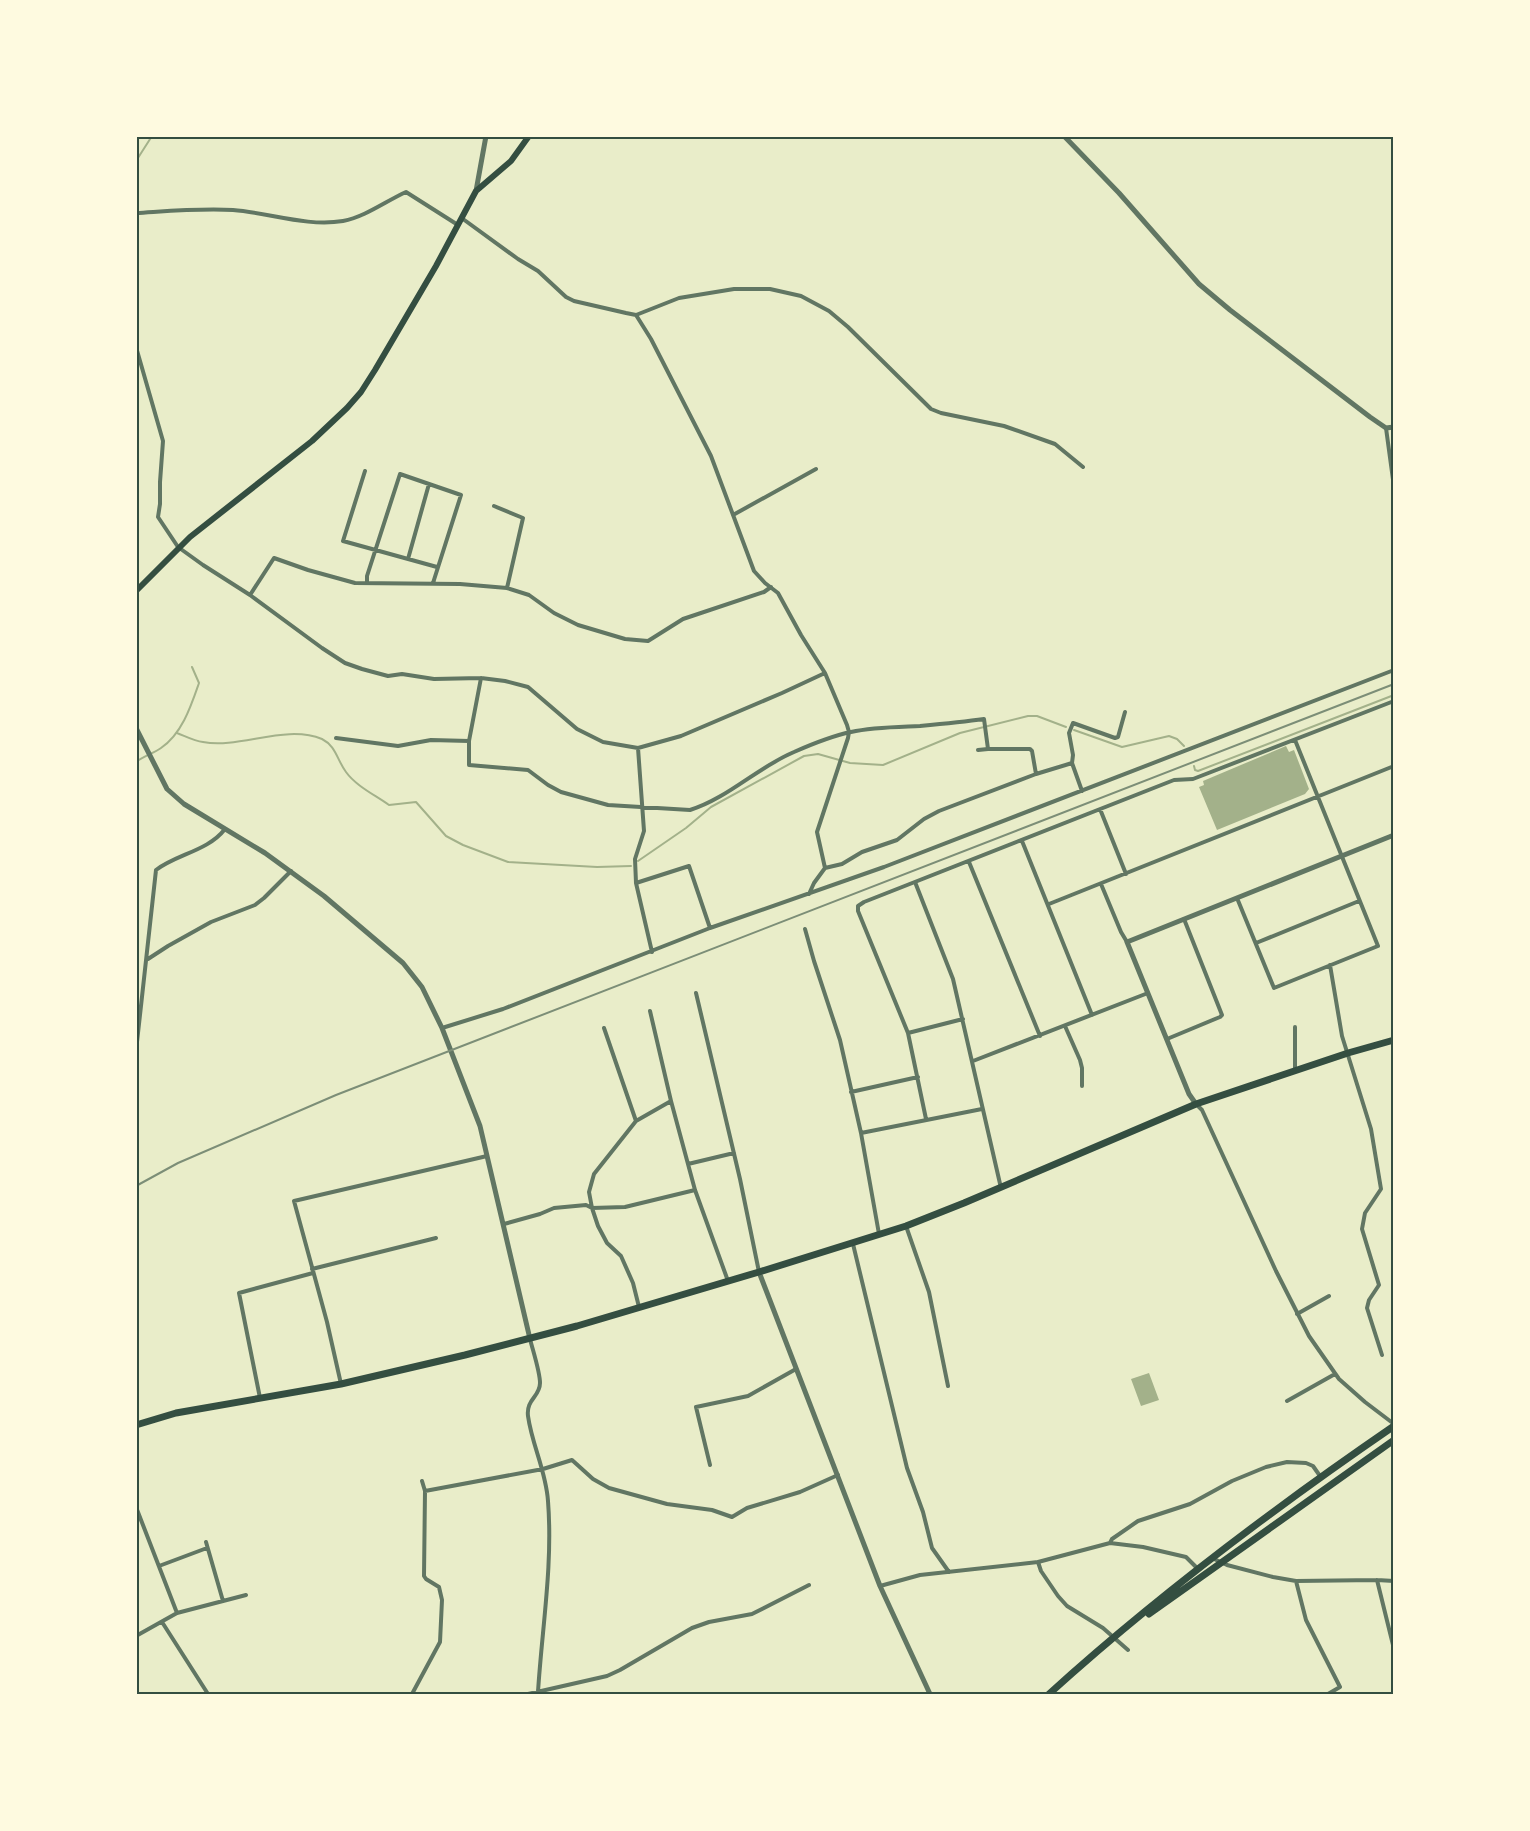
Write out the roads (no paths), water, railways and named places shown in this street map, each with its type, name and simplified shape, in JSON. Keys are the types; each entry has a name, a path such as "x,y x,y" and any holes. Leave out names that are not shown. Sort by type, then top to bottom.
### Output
{"main road":[{"path":"136,591 178,547 312,441 361,392 459,226 476,191 511,161 529,136"},
{"path":"136,1425 176,1413 341,1384 531,1338 728,1282 906,1226 1001,1188 1196,1104 1394,1040"},
{"path":"1049,1695 1114,1637 1211,1558 1320,1476 1394,1425"},
{"path":"1114,1637 1394,1440"}],"street":[{"path":"476,191 486,136"},
{"path":"1065,136 1199,284 1297,362 1386,428 1394,427"},
{"path":"136,213 231,210 320,223 352,218 406,192 459,226"},
{"path":"463,219 538,271 566,297 584,304 636,315 679,298 734,289 770,288 801,296 829,311 848,327 931,409 1004,426 1055,444 1083,467"},
{"path":"636,315 651,339 711,456 754,571 778,593 825,673 849,732 817,832 825,868"},
{"path":"136,347 163,441 158,517 178,547 345,663 388,676 402,674 434,679 481,678 528,687 577,729 603,742 638,748 681,736 825,673"},
{"path":"1386,428 1394,487"},
{"path":"733,515 816,469"},
{"path":"365,471 343,541 437,567"},
{"path":"367,583 367,576 400,474 461,495 433,584"},
{"path":"408,559 429,484"},
{"path":"494,506 523,518 507,588"},
{"path":"250,595 274,558 335,579 356,583 460,584 507,588 529,595 554,613 578,625 615,636 648,641 683,619 764,592 771,587"},
{"path":"442,1028 503,1008 710,928 808,894 1082,791 1394,670"},
{"path":"481,678 469,741 469,765 528,770 561,792 608,805 690,810 703,806 791,753 816,742 849,732 984,719 988,748"},
{"path":"926,1119 908,1033 858,908 864,902 1174,780 1193,779 1394,701"},
{"path":"1082,791 1072,763 1073,754 1069,738 1073,723 1115,738 1118,736 1125,712"},
{"path":"136,728 167,789 184,804 291,871 348,915 403,963 422,987 442,1028 472,1103 488,1155 540,1383 538,1392 528,1404 532,1436 543,1469 548,1501 549,1569 538,1692"},
{"path":"336,738 398,746 431,740 469,741"},
{"path":"1237,898 1274,988 1378,946 1294,739"},
{"path":"638,748 644,831 634,859 636,883 651,952"},
{"path":"978,750 988,748 1030,749 1036,774"},
{"path":"808,894 813,883 825,868 842,864 862,852 897,840 924,819 939,811 1036,774 1072,763"},
{"path":"1048,904 1394,766"},
{"path":"1100,809 1126,874"},
{"path":"136,1051 148,959 156,870 170,861 203,847 225,829"},
{"path":"1127,942 1394,836"},
{"path":"1022,841 1092,1015"},
{"path":"969,862 1040,1036"},
{"path":"636,883 689,866 710,928"},
{"path":"148,959 211,922 255,905 291,871"},
{"path":"915,882 953,979 974,1061 982,1109 1001,1188"},
{"path":"1101,884 1190,1094 1202,1110 1297,1314 1335,1374 1351,1391 1394,1425"},
{"path":"1256,943 1359,901"},
{"path":"1167,1039 1222,1015 1184,920"},
{"path":"805,929 840,1040 861,1133 879,1234"},
{"path":"1330,965 1342,1036 1371,1129 1381,1189 1365,1213 1362,1228 1379,1285 1369,1300 1367,1308 1382,1355"},
{"path":"696,993 759,1272 880,1586 930,1695"},
{"path":"974,1061 1149,993"},
{"path":"650,1011 695,1190 728,1282"},
{"path":"908,1033 963,1019"},
{"path":"1065,1026 1080,1060 1082,1086"},
{"path":"604,1028 636,1121"},
{"path":"1295,1028 1295,1071"},
{"path":"851,1092 918,1077"},
{"path":"639,1308 633,1283 621,1256 607,1243 598,1226 590,1192 594,1174 636,1121 671,1101"},
{"path":"861,1133 982,1109"},
{"path":"688,1164 734,1154"},
{"path":"341,1384 327,1322 294,1202 488,1155"},
{"path":"504,1224 554,1208 586,1205 592,1208 625,1207 695,1190"},
{"path":"906,1226 929,1292 948,1386"},
{"path":"260,1399 239,1293 436,1238"},
{"path":"852,1243 907,1468 923,1512 932,1548 949,1572"},
{"path":"1297,1314 1329,1296"},
{"path":"710,1465 696,1407 748,1396 796,1369"},
{"path":"1287,1401 1335,1374"},
{"path":"425,1491 543,1469 572,1460 592,1479 609,1488 667,1504 712,1510 732,1517 747,1508 800,1492 838,1475"},
{"path":"1110,1543 1112,1539 1138,1521 1190,1504 1232,1481 1266,1467 1287,1462 1306,1463 1313,1466 1320,1476"},
{"path":"412,1695 440,1637 442,1600 441,1589 424,1576 425,1491 422,1481"},
{"path":"136,1508 177,1613"},
{"path":"136,1526 142,1523"},
{"path":"880,1586 920,1575 1038,1562 1110,1543 1143,1547 1186,1557 1198,1569"},
{"path":"159,1566 207,1545 223,1600"},
{"path":"1211,1558 1220,1563 1296,1581 1394,1581"},
{"path":"1038,1562 1041,1571 1067,1606 1114,1637 1128,1650"},
{"path":"1377,1580 1394,1649"},
{"path":"1296,1581 1306,1620 1340,1687 1328,1695"},
{"path":"528,1695 608,1676 692,1628 709,1622 752,1614 809,1585"},
{"path":"136,1636 177,1613 246,1595"},
{"path":"162,1622 208,1695"}],"waterway":[{"path":"136,161 152,136"},
{"path":"136,762 161,748 180,727 199,683 192,667"},
{"path":"1194,766 1198,771 1394,695"},
{"path":"638,861 686,828 711,807 804,756 818,754 850,763 883,765 960,733 1028,716 1037,716 1066,727"},
{"path":"1074,730 1122,747 1169,736 1177,739 1184,746"},
{"path":"177,733 196,741 217,743 293,734 322,739 330,745 346,772 360,786 389,805 416,802 446,836 463,845 508,862 597,867 631,866"}],"railway":[{"path":"136,1186 178,1163 336,1095 1394,684"}]}
